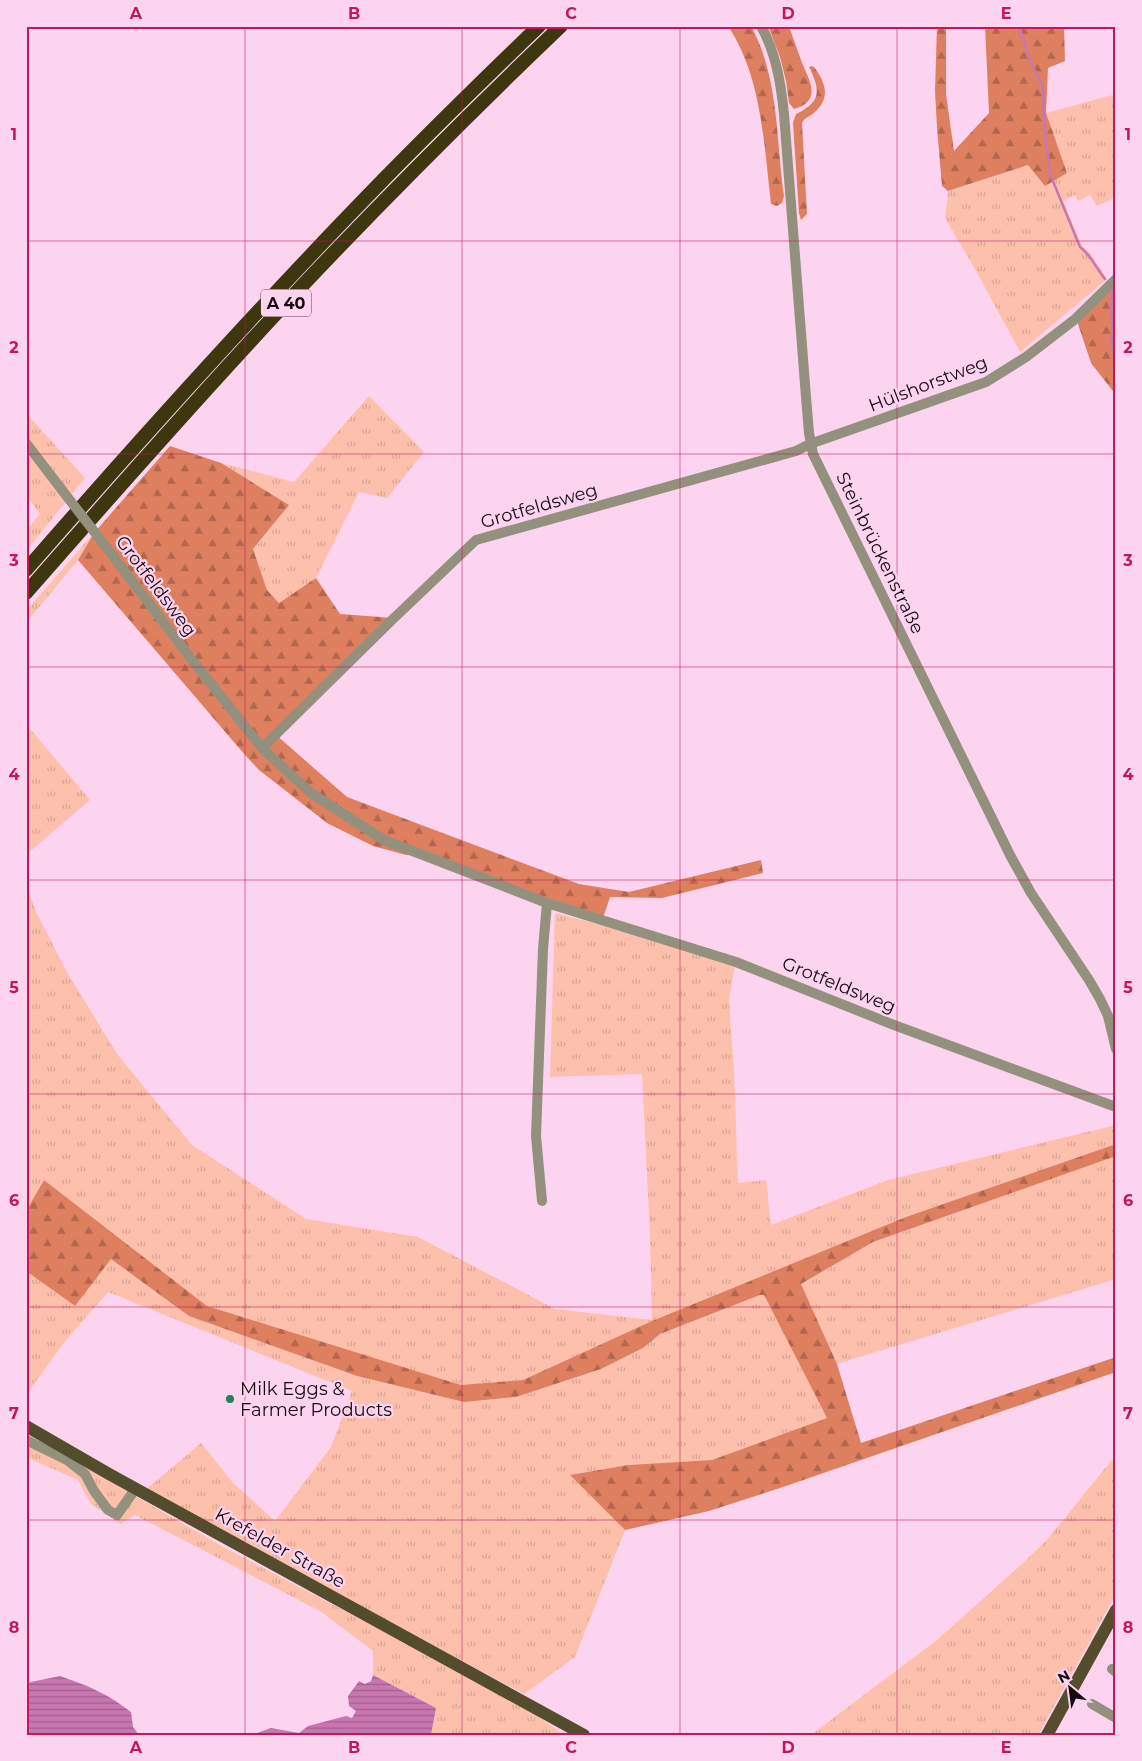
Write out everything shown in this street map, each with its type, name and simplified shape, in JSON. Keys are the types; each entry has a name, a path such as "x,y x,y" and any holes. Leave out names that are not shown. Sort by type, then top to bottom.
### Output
{"highway":[{"name":"A 40","path":"26,570 137,443 222,350 383,180 539,26"},
{"name":"A 40","path":"26,593 150,451 302,286 482,102 561,26"}],"main road":[{"name":"Krefelder Straße","path":"26,1426 584,1735"},
{"path":"1047,1735 1116,1610"}],"street":[{"name":"Steinbrückenstraße","path":"761,26 772,52 778,73 784,107 810,444 817,462 1010,855 1031,893 1100,999 1108,1016 1116,1049"},
{"name":"Hülshorstweg","path":"810,444 986,382 1026,357 1074,320 1116,278"},
{"name":"Grotfeldsweg","path":"26,443 192,661 262,748 311,792 384,840 547,904 603,919 736,962 894,1025 1116,1107"},
{"name":"Grotfeldsweg","path":"262,748 476,540 786,454 810,444"},
{"path":"542,1201 536,1136 543,949 547,904"},
{"path":"26,1440 68,1460 85,1474 94,1492 108,1510 117,1515 136,1488"},
{"path":"1092,1704 1116,1718"}],"green space":[{"path":"728,26 751,26 767,66 775,109 784,196 782,203 777,206 771,204 760,112 755,89 739,46"},
{"path":"768,26 789,26 810,81 811,95 809,100 794,109 789,103 780,57"},
{"path":"937,26 946,26 946,94 954,151 989,113 985,26 1064,26 1065,61 1048,68 1046,113 1067,173 1045,186 1028,165 948,191 942,186 935,91"},
{"path":"812,66 824,85 825,96 823,102 814,113 802,123 807,214 801,220 793,123 796,114 810,105 816,95 816,83 809,67"},
{"path":"1116,94 1116,197 1097,206 1090,195 1078,201 1075,195 1063,201 1082,246 1090,253 1107,279 1020,352 945,218 948,191 1028,165 1066,173 1046,113"},
{"path":"1111,285 1115,293 1113,315 1116,330 1116,395 1091,363 1077,321"},
{"path":"369,396 424,452 387,498 359,492 316,578 279,603 267,590 253,549 289,505 221,463 294,482"},
{"path":"26,413 85,478 26,551 26,530 40,514 26,495"},
{"path":"170,446 221,463 289,505 253,549 267,590 279,603 316,578 340,614 394,618 275,734 347,797 579,884 629,892 761,860 763,873 662,898 610,897 603,918 430,856 406,855 373,846 327,823 259,770 78,560 94,533"},
{"path":"94,533 78,560 26,623 26,611"},
{"path":"26,724 90,800 26,855"},
{"path":"26,883 36,912 67,972 117,1054 192,1145 306,1219 418,1237 555,1309 652,1320 642,1074 550,1077 555,913 650,938 735,965 729,1000 734,1071 738,1183 766,1180 771,1225 888,1180 1116,1125 1116,1144 906,1217 652,1321 523,1380 461,1385 207,1306 44,1180 26,1211"},
{"path":"1116,1144 1116,1156 873,1242 801,1284 837,1364 861,1443 1116,1357 1116,1372 709,1511 625,1530 570,1475 628,1465 712,1460 827,1418 764,1295 660,1334 643,1348 601,1369 516,1397 464,1402 357,1376 189,1316 111,1259 75,1306 26,1271 26,1211 44,1180 207,1306 461,1385 523,1380 652,1321 906,1217"},
{"path":"1116,1156 1116,1279 837,1364 801,1284 873,1242"},
{"path":"111,1258 189,1316 357,1376 464,1402 516,1397 601,1369 643,1348 660,1334 764,1295 827,1418 712,1460 628,1465 570,1475 625,1530 575,1657 524,1694 143,1492 201,1443 233,1483 275,1521 331,1447 352,1391 108,1292 66,1340 26,1395 26,1271 75,1306"},
{"path":"26,1433 227,1549 520,1703 564,1735 431,1735 436,1708 373,1675 373,1651 320,1611 135,1515 121,1524 91,1504 78,1480 26,1457"},
{"path":"1116,1455 1116,1594 1038,1735 811,1735 937,1640 1023,1563 1046,1541"}],"shaded area":[{"path":"373,1675 436,1708 431,1735 251,1735 271,1728 299,1733 308,1726 346,1716 352,1718 356,1711 349,1706 348,1696 359,1681 365,1684 371,1681"},
{"path":"60,1676 97,1691 131,1712 133,1727 139,1735 26,1735 26,1683"}],"waterway":[{"path":"1019,26 1031,63 1043,87 1044,121 1050,174 1080,247 1105,279"},
{"path":"1111,289 1114,332 1111,341 1116,361"}],"place":[{"name":"Milk Eggs & Farmer Products","path":"230,1399"}]}
